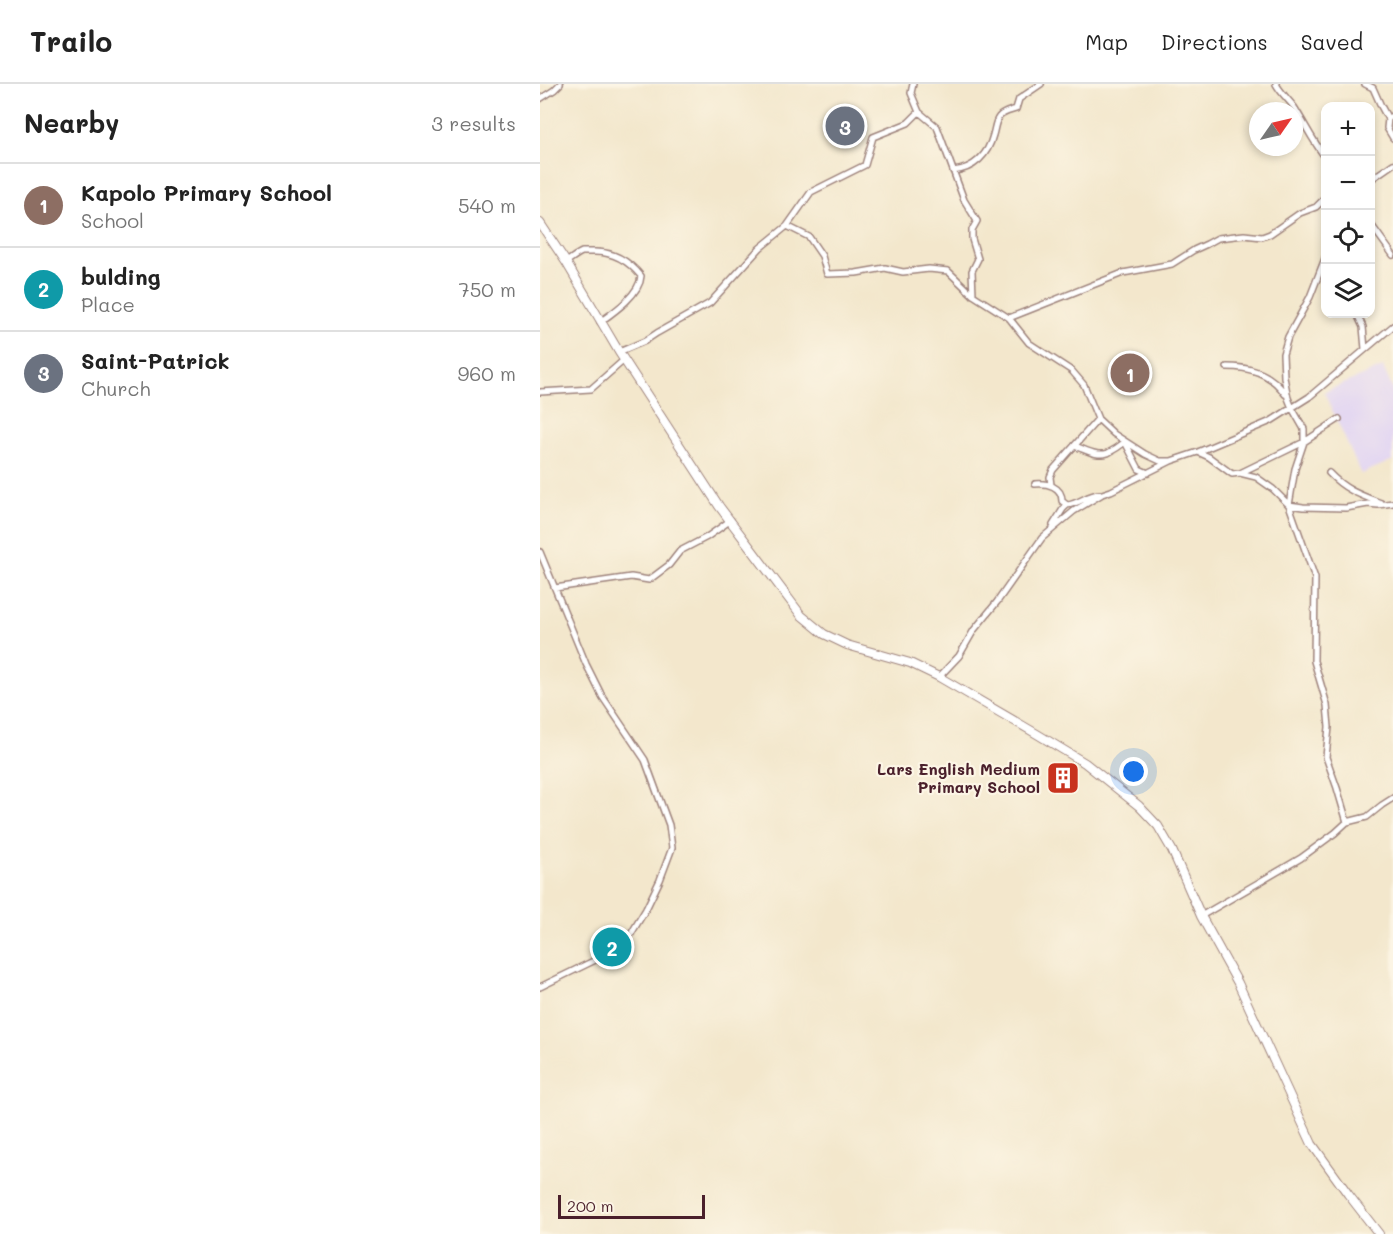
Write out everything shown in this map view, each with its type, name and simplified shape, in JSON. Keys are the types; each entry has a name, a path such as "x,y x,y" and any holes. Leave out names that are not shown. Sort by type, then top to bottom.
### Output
{"main road":[{"path":"540,223 624,360 719,506 801,615 824,634 847,645 909,663 939,677 1085,764 1139,806 1158,826 1172,850 1201,916 1238,982 1312,1144 1379,1234"}],"street":[{"path":"540,99 560,84"},
{"path":"913,84 911,93 919,112 937,127 964,200 977,221 972,230 972,239 978,259 972,271 973,295"},
{"path":"953,171 961,171 981,159 989,148 996,120 1002,114 1016,109 1019,99 1041,84"},
{"path":"1275,84 1294,108 1325,156"},
{"path":"1365,84 1373,88 1381,106 1390,117 1388,128 1393,138"},
{"path":"619,352 645,341 710,303 760,248 787,226 811,192 866,165 873,137 908,123 919,112"},
{"path":"1375,177 1393,164"},
{"path":"1010,318 1123,273 1172,264 1218,238 1244,235 1262,237 1321,202"},
{"path":"787,226 809,237 822,256 827,274 856,273 885,268 903,272 929,269 948,271 973,295 1010,318 1029,344 1072,371 1084,385 1098,419 1114,434 1160,461 1171,461"},
{"path":"1375,229 1393,255"},
{"path":"566,262 583,252 610,254 627,261 641,276 640,284 634,292 600,322"},
{"path":"1288,398 1283,354 1288,337 1310,297 1323,264"},
{"path":"1359,318 1363,327 1365,349"},
{"path":"939,677 959,656 974,630 1067,505 1094,494 1111,492 1171,461 1271,421 1334,378 1393,326"},
{"path":"540,392 591,389 624,360"},
{"path":"1227,367 1240,367 1265,374 1280,385 1304,429 1304,442 1295,470 1289,505"},
{"path":"1051,486 1050,477 1053,470 1098,419"},
{"path":"1198,452 1232,474 1240,473 1304,442 1339,419"},
{"path":"1074,446 1103,454 1125,442"},
{"path":"1125,442 1136,465 1148,473"},
{"path":"1135,479 1136,465"},
{"path":"1240,473 1256,477 1273,489 1289,505 1315,578 1314,661 1327,705 1329,727 1326,757 1347,822"},
{"path":"1329,473 1344,487 1382,504"},
{"path":"1035,484 1051,486 1059,490 1062,501 1067,505"},
{"path":"1042,538 1074,511 1102,494"},
{"path":"1289,505 1346,507 1393,503"},
{"path":"555,588 631,577 649,580 669,566 680,551 707,537 731,520"},
{"path":"540,552 586,664 602,696 645,760 669,825 672,848 646,909 628,939 616,950 540,987"},
{"path":"1201,916 1301,858 1347,822 1367,817 1393,798"}],"shaded area":[{"path":"1383,367 1393,390 1393,460 1361,474 1324,392"}],"place":[{"name":"Saint-Patrick","path":"845,126"},
{"name":"Kapolo Primary School","path":"1130,373"},
{"name":"Lars English Medium Primary School","path":"1063,778"},
{"name":"bulding","path":"612,947"}]}
